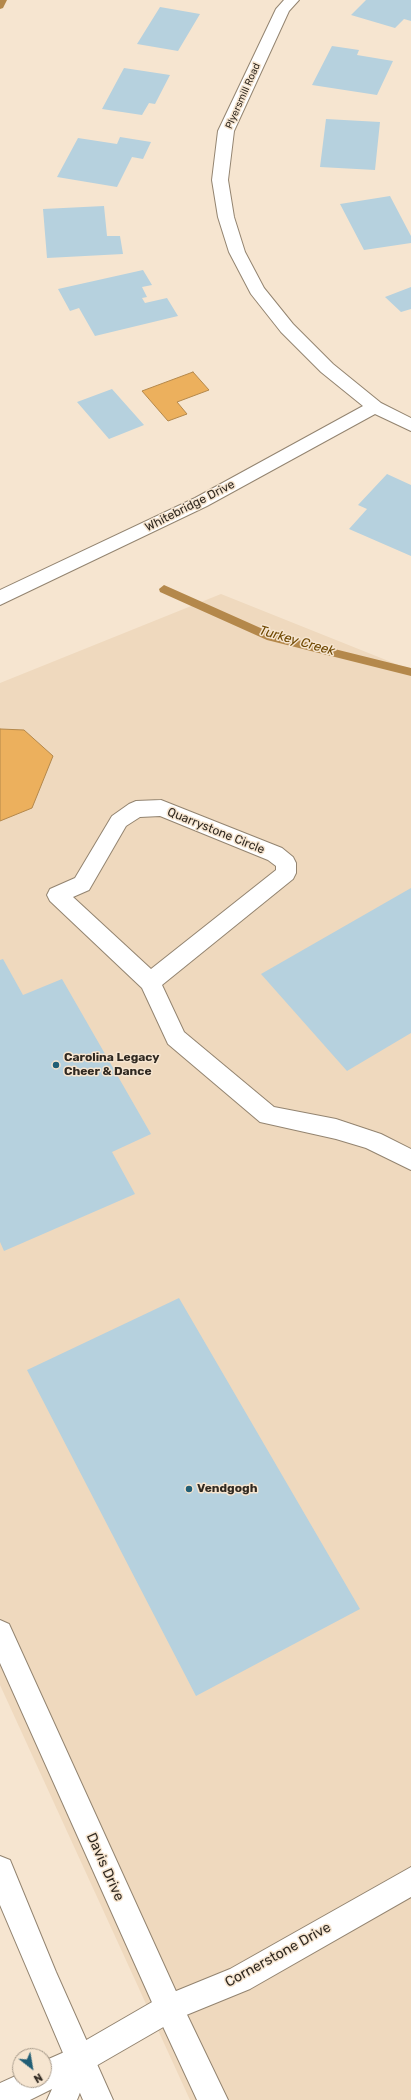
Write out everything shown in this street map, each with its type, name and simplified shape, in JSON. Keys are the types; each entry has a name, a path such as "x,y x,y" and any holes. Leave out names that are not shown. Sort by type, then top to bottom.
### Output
{"street":[{"name":"Plyersmill Road","path":"292,0 283,9 226,131 220,180 226,217 237,252 257,290 282,323 327,368 375,407 411,425"},
{"name":"Whitebridge Drive","path":"0,598 201,502 375,407"},
{"name":"Quarrystone Circle","path":"150,982 286,873 286,863 275,854 161,808 136,809 119,821 82,884 57,895 150,982 176,1038 268,1115 336,1129 373,1141 411,1160"},
{"name":"Davis Drive","path":"0,1633 169,2008 213,2100"},
{"path":"0,1870 79,2060 98,2100"},
{"name":"Cornerstone Drive","path":"52,2073 79,2060 169,2008 240,1978 411,1881"},
{"path":"62,2100 79,2060"},
{"path":"0,2099 23,2088"}],"shaded area":[{"path":"193,372 209,390 177,402 187,414 168,421 142,391"},
{"path":"221,594 411,670 411,2100 190,2100 0,1685 0,683"},
{"path":"0,729 24,730 53,756 32,808 0,821"}],"building":[{"path":"366,0 411,0 411,21 404,19 395,28 351,15"},
{"path":"160,7 200,14 178,51 137,44"},
{"path":"332,46 359,50 357,55 393,61 377,95 312,85"},
{"path":"124,68 170,75 155,104 149,103 142,115 102,109"},
{"path":"326,119 380,122 375,170 320,167"},
{"path":"120,137 151,142 143,159 132,157 117,187 57,177 78,138 117,144"},
{"path":"390,196 411,236 411,243 364,250 340,204"},
{"path":"104,206 107,236 120,236 123,254 47,258 43,209"},
{"path":"143,270 152,285 142,287 147,297 142,298 145,303 167,298 178,316 95,336 79,308 70,311 58,289"},
{"path":"411,287 411,309 401,312 385,297"},
{"path":"112,389 144,425 109,439 77,402"},
{"path":"387,474 411,485 411,556 349,529 367,509 358,505"},
{"path":"411,888 411,1033 347,1071 261,974"},
{"name":"Carolina Legacy Cheer & Dance","path":"3,959 23,995 62,979 151,1134 112,1152 135,1194 4,1251 0,1242 0,960"},
{"path":"179,1298 360,1609 196,1696 27,1370"}],"waterway":[{"path":"0,6 3,0"},
{"name":"Turkey Creek","path":"164,589 271,637 411,672"}],"place":[{"name":"Carolina Legacy Cheer & Dance","path":"56,1065"},
{"name":"Vendgogh","path":"189,1489"}]}
